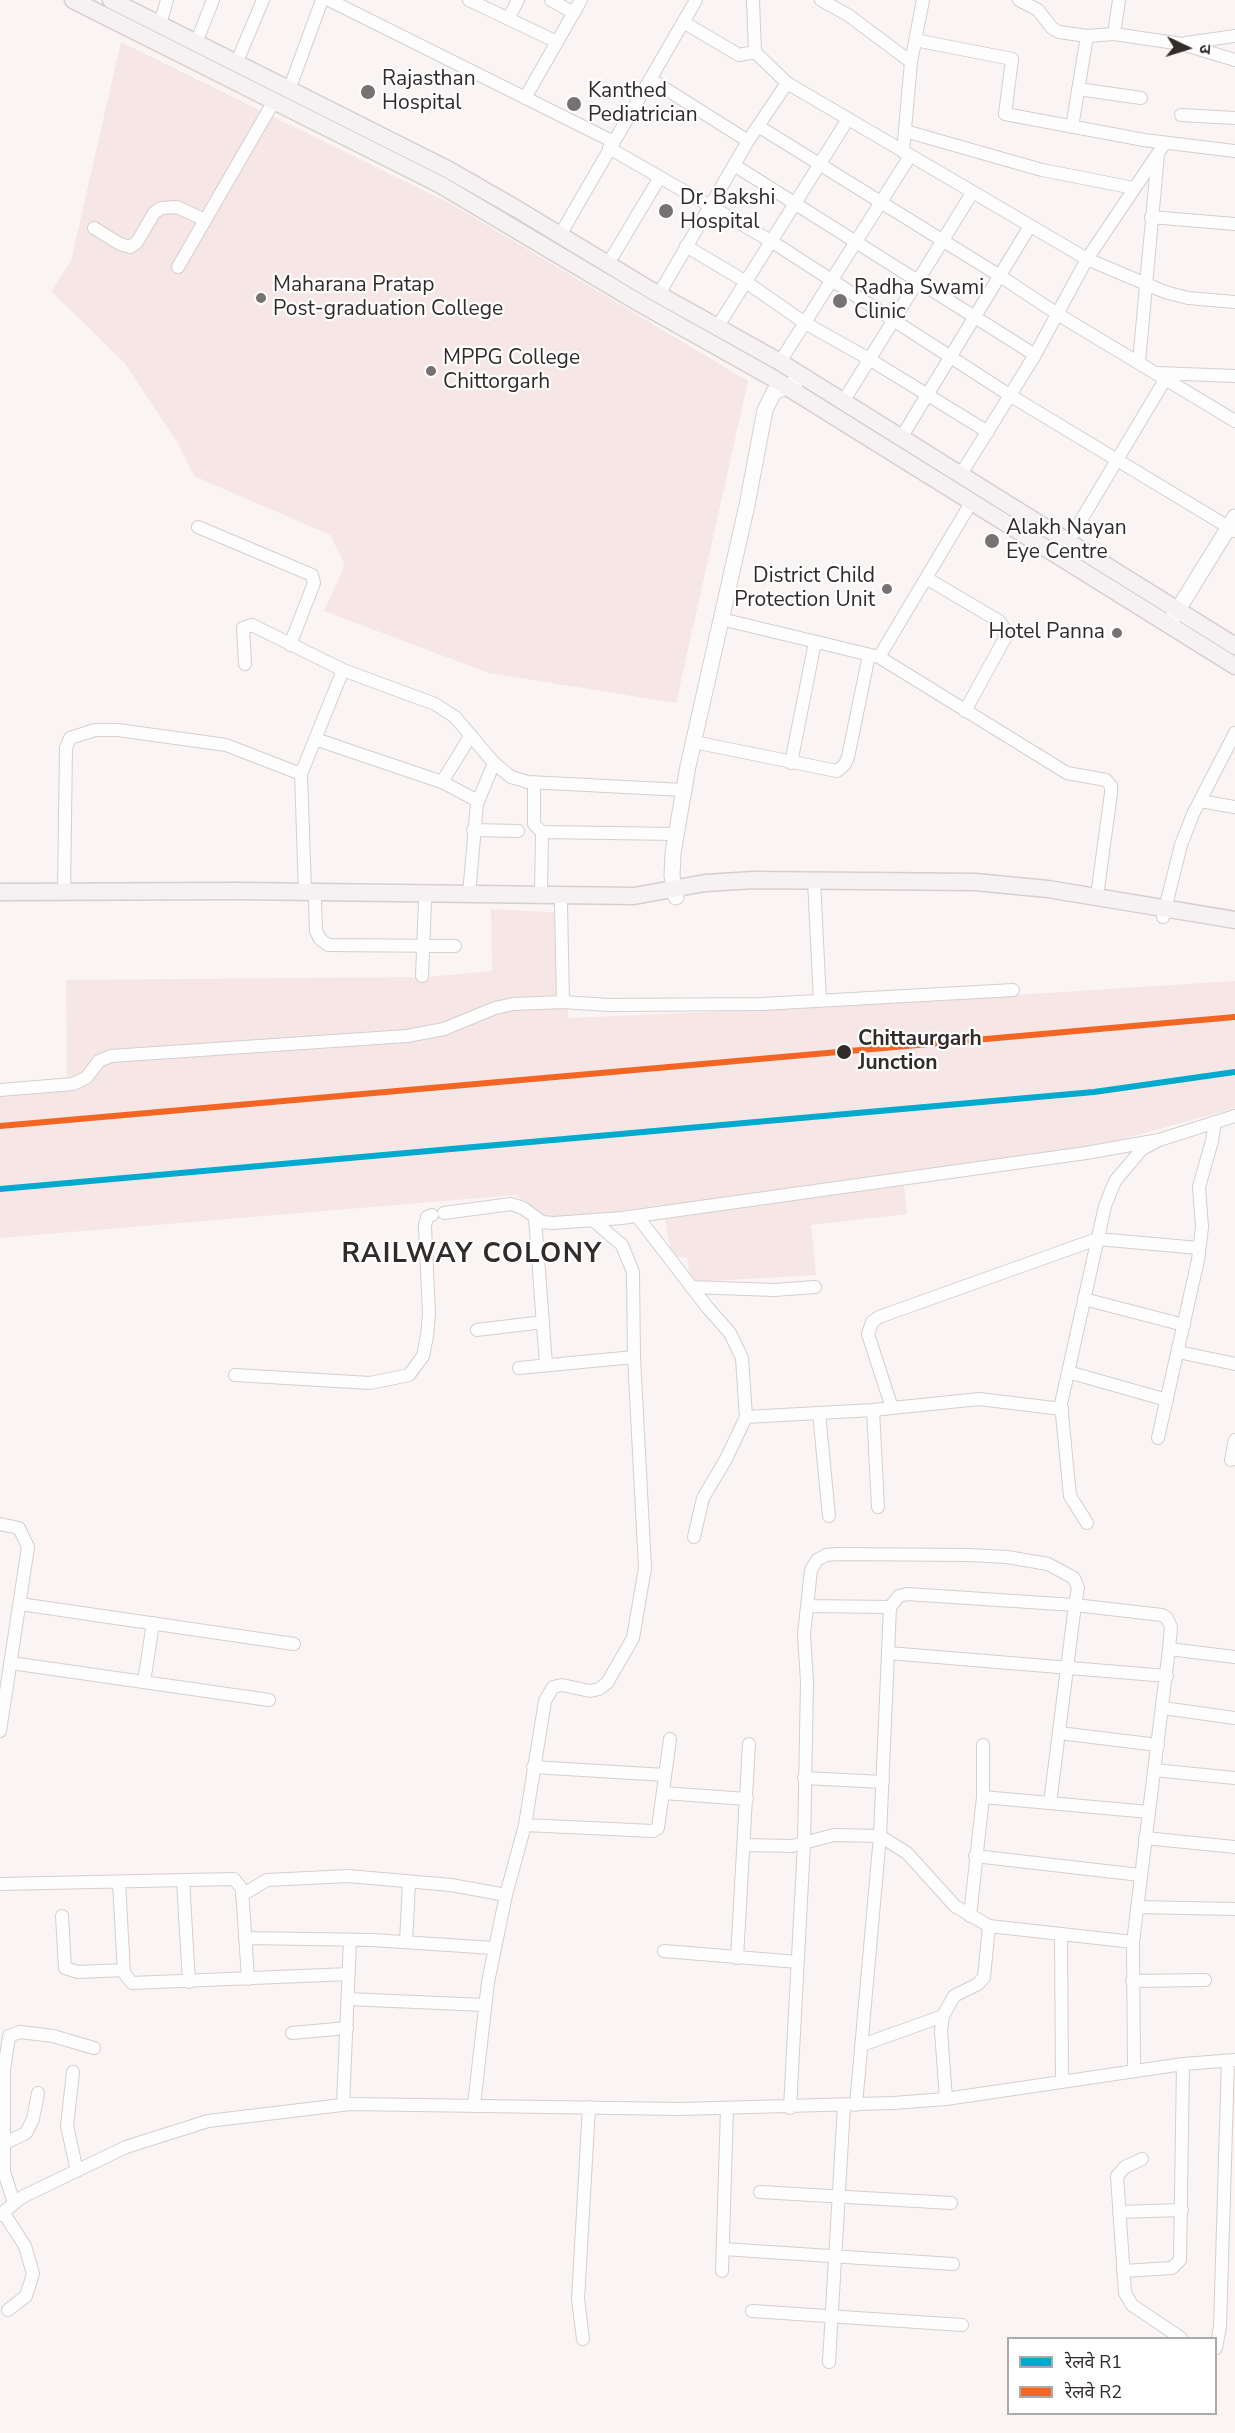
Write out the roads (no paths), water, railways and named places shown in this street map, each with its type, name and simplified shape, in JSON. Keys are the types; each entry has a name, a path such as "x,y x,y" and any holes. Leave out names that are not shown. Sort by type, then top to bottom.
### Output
{"main road":[{"path":"73,0 441,185 786,386 972,501 1174,617 1235,646"},
{"path":"111,0 449,170 659,294 780,362 1068,542 1174,617 1235,666"},
{"path":"0,901 469,894 634,896 814,886 975,882 1097,897 1235,929"},
{"path":"814,886 1010,893 1235,920"},
{"path":"0,892 310,896 561,903 635,903 676,892"}],"street":[{"path":"160,24 167,0"},
{"path":"196,43 213,0"},
{"path":"236,64 263,0"},
{"path":"289,90 322,0"},
{"path":"329,0 525,98 610,145 832,279 1011,396 1118,461 1233,525 1174,617"},
{"path":"469,0 557,42"},
{"path":"508,19 518,0"},
{"path":"551,0 574,13"},
{"path":"525,98 581,0"},
{"path":"560,235 610,145 696,0"},
{"path":"753,0 755,52 788,83 1087,259 1144,284 1188,298 1235,302"},
{"path":"821,0 848,15 911,62"},
{"path":"780,362 856,243 907,154 905,131 919,0"},
{"path":"1019,0 1039,5 1052,28 1059,32 1087,36 1114,34 1182,44 1235,60"},
{"path":"1114,34 1119,0"},
{"path":"683,22 739,55 755,52"},
{"path":"1072,127 1087,36"},
{"path":"1182,44 1235,36"},
{"path":"915,40 1012,59 1005,114 1161,148 1235,151"},
{"path":"650,79 748,141"},
{"path":"659,294 748,141 788,83"},
{"path":"1078,89 1141,98"},
{"path":"178,267 274,101"},
{"path":"1181,115 1235,118"},
{"path":"718,326 848,119"},
{"path":"758,126 1059,315 1235,421"},
{"path":"905,131 1042,170 1134,188"},
{"path":"961,474 1059,315 1087,259 1161,148"},
{"path":"1139,362 1144,284 1161,148"},
{"path":"734,165 796,202 856,243 1035,355"},
{"path":"608,264 660,177"},
{"path":"843,402 972,193"},
{"path":"94,228 129,247 137,242 154,213 160,208 177,207 205,220"},
{"path":"1151,217 1235,224"},
{"path":"901,438 1030,226"},
{"path":"686,246 746,282 805,323 869,359 988,432"},
{"path":"1162,376 1235,376"},
{"path":"1068,542 1118,461 1162,376"},
{"path":"676,892 672,876 676,834 684,790 747,505 765,410 769,397 786,386 806,380"},
{"path":"694,742 837,771 845,764 874,656 926,578 972,501"},
{"path":"198,527 312,575 314,583 290,645"},
{"path":"926,578 999,621 1004,628 1005,638 965,711"},
{"path":"722,619 874,656 1067,773 1108,782 1112,793 1097,897"},
{"path":"245,664 242,633 246,625 260,627 290,645 344,670 435,704 455,717 494,763 511,777 534,782 684,790"},
{"path":"791,763 815,642"},
{"path":"344,670 301,774 310,896 316,931 323,943 455,946"},
{"path":"64,892 66,747 70,738 95,730 118,730 226,745 301,774"},
{"path":"1163,913 1181,845 1200,801 1235,733"},
{"path":"442,782 471,735"},
{"path":"315,739 442,782 478,801"},
{"path":"469,894 472,830 478,801 494,763"},
{"path":"534,782 534,824 542,832 676,834"},
{"path":"1200,801 1235,807"},
{"path":"472,830 518,831"},
{"path":"541,895 542,832"},
{"path":"814,886 820,1001"},
{"path":"422,976 426,901"},
{"path":"561,903 563,1002"},
{"path":"0,1090 73,1084 86,1078 99,1061 111,1056 407,1036 444,1029 495,1008 513,1004 563,1002 609,1005 820,1001 1013,990"},
{"path":"235,1375 370,1383 409,1376 423,1356 427,1336 425,1226 427,1217 438,1214 511,1204 523,1208 542,1222 594,1221 637,1216 1086,1153 1159,1140 1235,1116"},
{"path":"1158,1438 1199,1248 1202,1227 1199,1187 1212,1142 1215,1122"},
{"path":"1087,1523 1070,1496 1062,1409 1068,1372 1097,1239 1115,1182 1142,1149 1159,1140"},
{"path":"637,1216 691,1287 730,1333 739,1348 746,1418 703,1498 694,1537"},
{"path":"535,1218 546,1365"},
{"path":"474,2105 484,2006 494,1948 525,1825 533,1767 549,1691 562,1685 590,1691 599,1689 607,1683 628,1649 637,1620 645,1568 631,1263 622,1245 594,1221"},
{"path":"892,1408 868,1334 872,1322 879,1317 1097,1239 1199,1248"},
{"path":"691,1287 774,1290 815,1287"},
{"path":"1084,1299 1184,1325"},
{"path":"477,1330 543,1322"},
{"path":"1178,1352 1235,1364"},
{"path":"519,1368 634,1357"},
{"path":"1068,1372 1167,1400"},
{"path":"746,1418 873,1410 979,1400 1062,1409"},
{"path":"873,1410 878,1507"},
{"path":"819,1413 829,1516"},
{"path":"1231,1460 1235,1440"},
{"path":"0,1524 19,1528 28,1547 0,1731"},
{"path":"790,2108 804,1844 807,1682 804,1634 814,1564 821,1557 837,1554 1007,1557 1047,1564 1074,1578 1078,1588 1050,1803"},
{"path":"829,2362 839,2196 850,2105 862,2045 880,1836 890,1607 899,1596 907,1594 1074,1605 1162,1615 1170,1622 1167,1676 1133,1942 1134,2071"},
{"path":"20,1604 294,1644"},
{"path":"807,1606 890,1607"},
{"path":"144,1682 153,1623"},
{"path":"1169,1649 1235,1657"},
{"path":"889,1653 1167,1676"},
{"path":"11,1663 269,1700"},
{"path":"1163,1708 1235,1718"},
{"path":"1059,1733 1158,1746"},
{"path":"525,1825 653,1831 660,1823 670,1739"},
{"path":"737,1958 749,1744"},
{"path":"970,1916 982,1797 983,1745"},
{"path":"533,1767 665,1775"},
{"path":"1154,1770 1235,1778"},
{"path":"804,1778 883,1782"},
{"path":"663,1793 747,1799"},
{"path":"982,1797 1149,1812"},
{"path":"745,1845 804,1844 834,1835 880,1836 907,1853 942,1893 970,1916 989,1926 1133,1942"},
{"path":"1145,1838 1235,1847"},
{"path":"975,1856 1140,1875"},
{"path":"242,1895 267,1880 282,1877 348,1876 506,1894"},
{"path":"0,1884 234,1879 238,1882 242,1895 248,1979"},
{"path":"183,1880 189,1982"},
{"path":"406,1942 409,1882"},
{"path":"119,1883 124,1970 127,1980 139,1985 349,1974"},
{"path":"1137,1907 1235,1910"},
{"path":"62,1916 65,1968 78,1972 124,1970"},
{"path":"946,2099 941,2031 943,2016 954,1996 978,1984 984,1977 989,1926"},
{"path":"1061,1934 1062,2082"},
{"path":"246,1938 406,1942 494,1948"},
{"path":"343,2105 350,1940"},
{"path":"664,1951 798,1962"},
{"path":"1132,1981 1205,1980"},
{"path":"348,1999 484,2006"},
{"path":"862,2045 943,2016"},
{"path":"292,2033 346,2028"},
{"path":"14,2204 4,2172 3,2144 4,2070 9,2036 20,2032 53,2036 94,2048"},
{"path":"8,2310 26,2296 33,2274 25,2246 2,2214 14,2204 126,2147 208,2121 343,2105 727,2109 850,2105 946,2099 1184,2064 1231,2061 1229,2212 1220,2327 1217,2340"},
{"path":"1124,2271 1165,2269 1177,2265 1181,2253 1184,2064"},
{"path":"73,2072 67,2126 77,2170"},
{"path":"3,2144 26,2133 33,2119 38,2093"},
{"path":"583,2339 578,2299 589,2107"},
{"path":"722,2271 727,2109"},
{"path":"1142,2159 1125,2167 1117,2176 1125,2293 1132,2305 1180,2337"},
{"path":"760,2192 951,2202"},
{"path":"1119,2212 1182,2210"},
{"path":"723,2249 953,2264"},
{"path":"752,2311 962,2325"}],"rail line":[{"name":"R2","path":"0,1126 1235,1017"},
{"name":"R1","path":"0,1189 1094,1092 1235,1072"}],"place":[{"name":"Rajasthan Hospital","path":"368,92"},
{"name":"Kanthed Pediatrician","path":"574,104"},
{"name":"Dr. Bakshi Hospital","path":"666,211"},
{"name":"Maharana Pratap Post-graduation College","path":"261,298"},
{"name":"Radha Swami Clinic","path":"840,301"},
{"name":"MPPG College Chittorgarh","path":"431,371"},
{"name":"Alakh Nayan Eye Centre","path":"992,541"},
{"name":"District Child Protection Unit","path":"887,589"},
{"name":"Hotel Panna","path":"1117,633"},
{"name":"Chittaurgarh Junction","path":"844,1052"}],"district":[{"name":"RAILWAY COLONY","path":"472,1255"}]}
